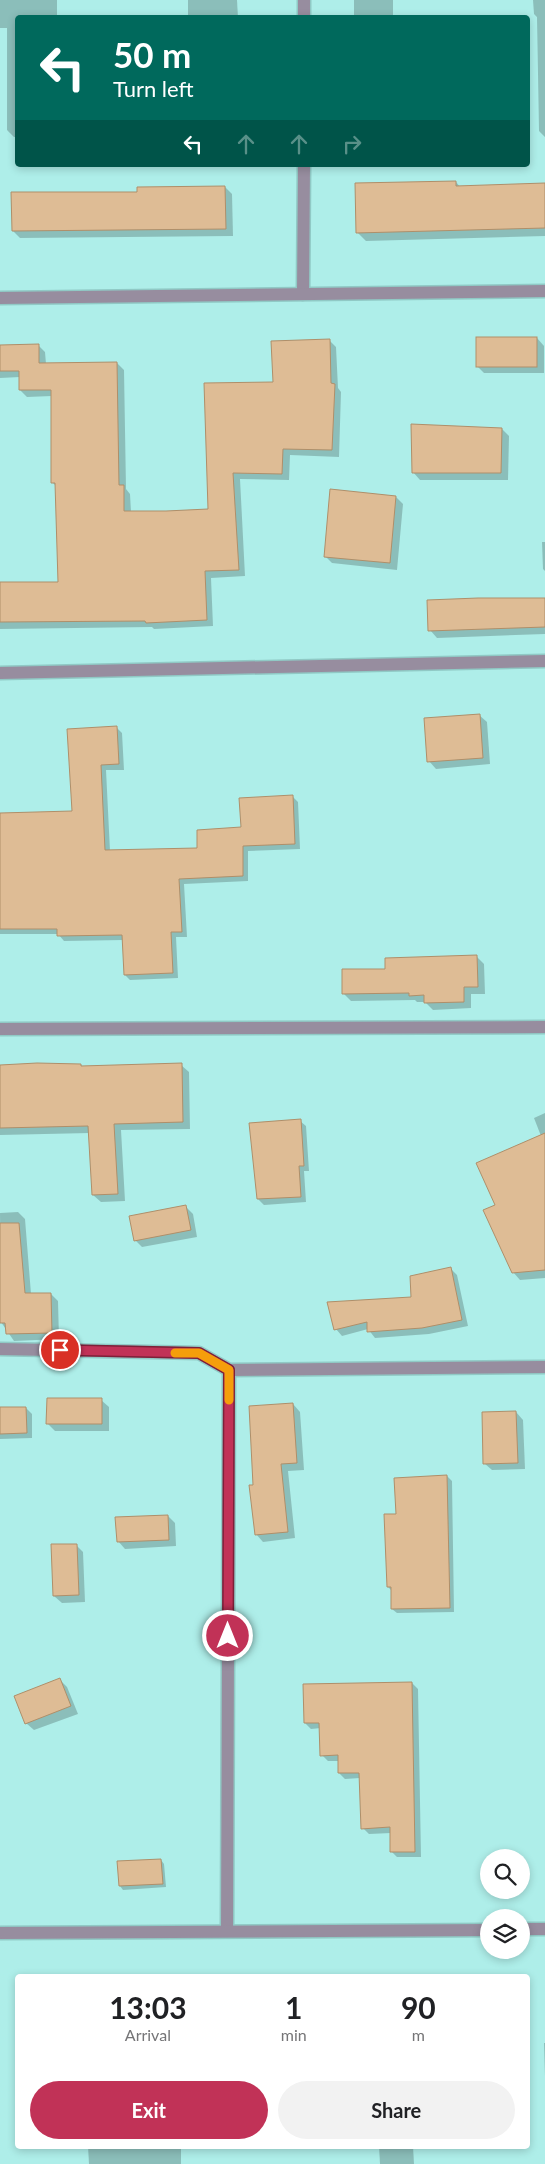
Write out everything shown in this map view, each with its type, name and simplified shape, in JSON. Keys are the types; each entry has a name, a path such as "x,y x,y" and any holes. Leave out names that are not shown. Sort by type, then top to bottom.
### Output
{"street":[{"path":"304,0 304,15"},
{"path":"304,167 304,294"},
{"path":"0,298 545,291"},
{"path":"0,673 545,662"},
{"path":"0,1030 545,1027"},
{"path":"0,1349 199,1353 229,1370 545,1367"},
{"path":"226,1931 229,1370"},
{"path":"530,1929 545,1929"},
{"path":"0,1933 480,1930"}],"building":[{"path":"456,181 456,186 545,183 545,228 356,233 355,183"},
{"path":"225,186 226,229 12,231 11,192 137,192 137,187"},
{"path":"476,337 537,337 537,367 476,367"},
{"path":"330,339 331,383 335,384 332,450 283,449 282,474 233,473 239,570 205,571 207,620 146,623 145,621 0,622 0,582 58,582 55,483 51,483 51,390 19,390 19,371 0,371 0,345 39,344 39,363 117,362 119,485 124,485 124,511 166,511 208,509 204,383 273,382 271,341"},
{"path":"411,424 502,428 501,473 412,473"},
{"path":"330,489 396,496 390,563 324,557"},
{"path":"545,598 545,627 428,631 427,600"},
{"path":"480,714 483,758 427,762 424,718"},
{"path":"117,726 119,764 101,765 105,850 197,848 197,830 241,827 239,798 293,795 295,844 243,846 243,876 179,879 182,932 171,932 173,973 124,975 122,935 57,936 57,929 0,929 0,813 72,811 67,729"},
{"path":"477,955 478,987 464,987 464,1002 424,1003 424,995 409,996 409,993 342,994 342,969 385,969 385,958"},
{"path":"37,1063 81,1064 81,1066 182,1063 183,1122 114,1124 118,1194 92,1195 88,1126 0,1128 0,1065"},
{"path":"301,1119 304,1166 299,1166 301,1197 257,1199 249,1123"},
{"path":"545,1133 545,1270 512,1273 483,1210 495,1205 476,1163"},
{"path":"186,1205 191,1230 134,1241 129,1216"},
{"path":"0,1223 19,1223 25,1293 51,1293 52,1333 6,1334 5,1323 0,1323"},
{"path":"451,1267 462,1320 422,1328 367,1332 367,1322 334,1330 327,1302 411,1297 410,1276"},
{"path":"47,1398 102,1398 102,1424 46,1424"},
{"path":"293,1403 297,1463 281,1464 288,1532 255,1535 249,1485 253,1485 249,1406"},
{"path":"0,1407 26,1407 27,1433 0,1434"},
{"path":"516,1411 518,1463 483,1464 482,1412"},
{"path":"447,1475 450,1608 391,1609 391,1587 387,1587 384,1514 396,1514 394,1478"},
{"path":"168,1515 169,1540 117,1542 115,1517"},
{"path":"51,1544 77,1544 79,1595 53,1596"},
{"path":"60,1678 71,1706 25,1724 14,1696"},
{"path":"412,1682 415,1852 390,1852 390,1827 361,1829 359,1773 338,1773 338,1755 320,1756 319,1723 304,1723 303,1684"},
{"path":"161,1859 163,1884 119,1886 117,1861"}],"slow traffic":[{"path":"175,1353 199,1353 229,1370 229,1400"}],"route":[{"path":"60,1350 199,1353 229,1370 228,1636"}]}
